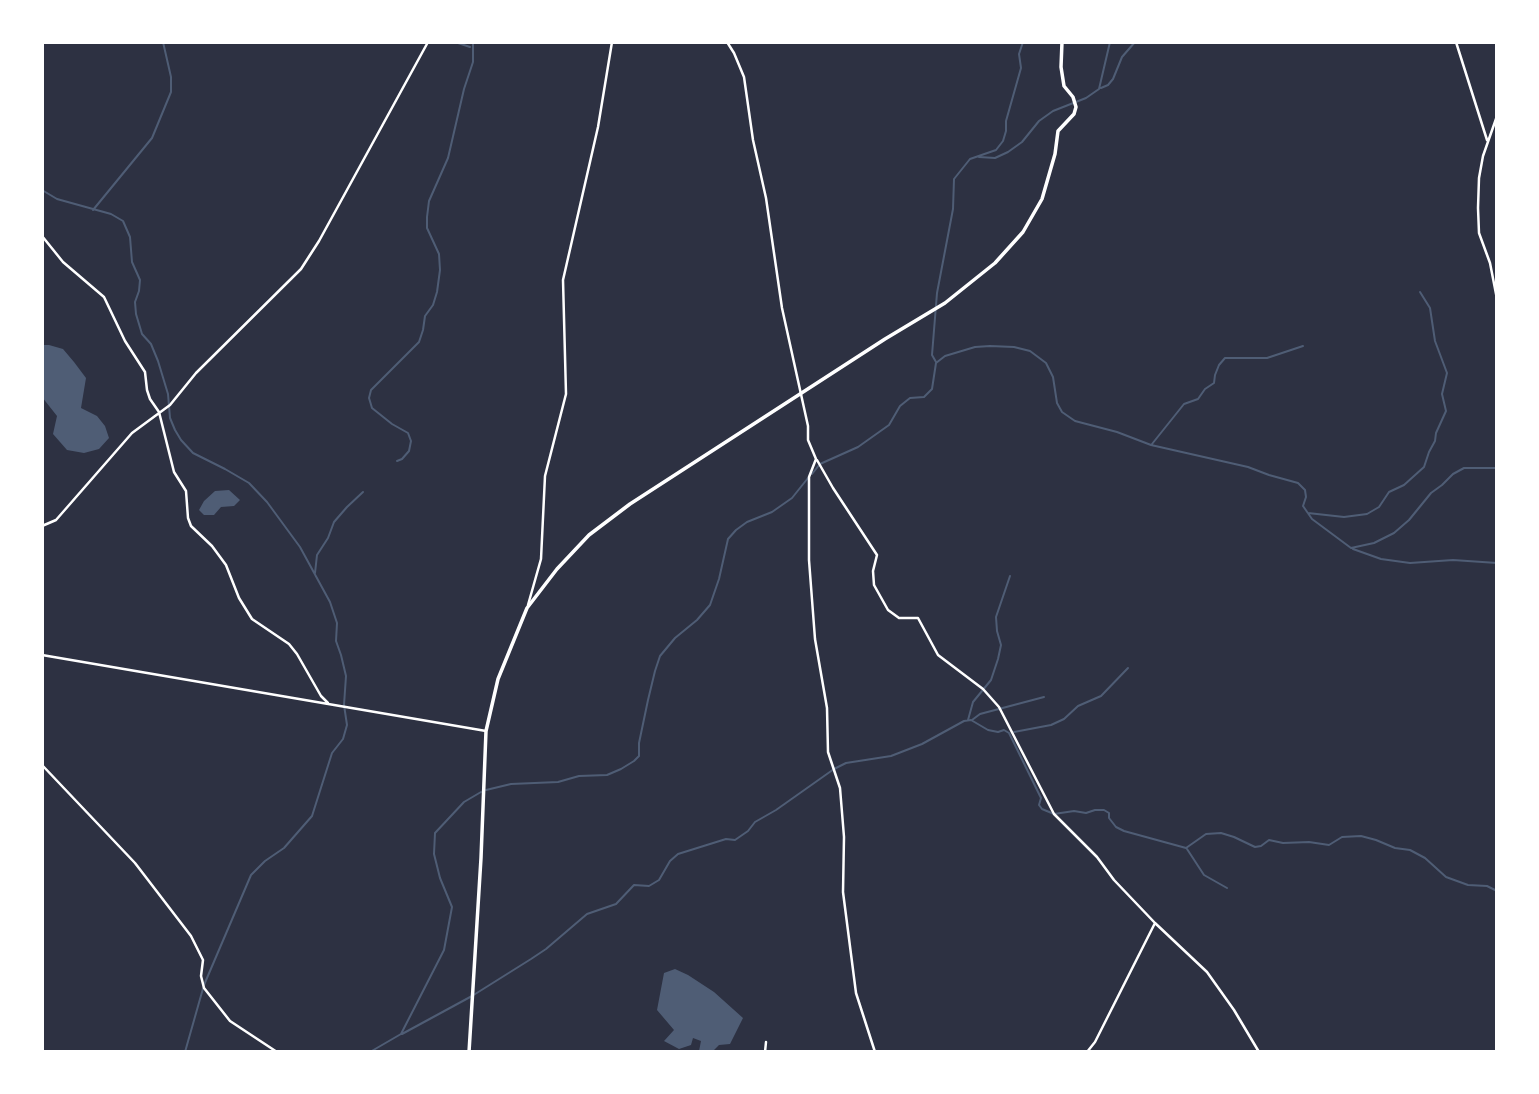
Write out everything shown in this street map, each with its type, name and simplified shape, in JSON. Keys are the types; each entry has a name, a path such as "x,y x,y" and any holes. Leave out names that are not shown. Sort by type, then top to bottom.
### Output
{"street":[{"path":"42,526 56,520 132,433 177,398 196,373 301,269 326,229 428,42"},
{"path":"469,1052 486,731 498,679 527,608 541,559 545,477 566,394 563,280 598,127 611,42"},
{"path":"727,42 744,77 782,308 808,426 808,440 833,488 877,555 873,571 874,585 888,610 899,618 918,618 938,655 983,689 999,707 1054,814 1097,857 1114,880 1155,923 1207,972 1259,1052"},
{"path":"527,608 557,569 589,535 630,504 945,303 995,263 1023,232 1042,200 1055,154 1058,131 1074,114 1076,107 1073,97 1064,86 1061,67 1062,42"},
{"path":"1456,42 1487,140"},
{"path":"1497,116 1487,140 1479,178 1479,233 1490,263 1497,299"},
{"path":"42,236 63,262 104,296 125,341 145,372 147,390 159,412 174,472 186,491 191,526 212,546 226,565 239,598 252,619 289,644 328,703"},
{"path":"816,457 809,477 809,560 815,639 827,708 828,752 840,788 844,837 843,892 856,993 875,1052"},
{"path":"42,655 486,731"},
{"path":"42,765 135,863 191,936 204,960 201,976 204,988 230,1021 277,1052"},
{"path":"1087,1052 1095,1042 1155,923"},
{"path":"765,1052 766,1042"}],"water":[{"path":"42,345 63,349 86,378 81,408 97,416 105,426 109,438 99,449 84,453 67,450 53,434 57,416 42,397"},
{"path":"229,490 240,500 234,506 221,507 214,515 204,515 199,510 215,491"},
{"path":"675,969 714,992 743,1018 730,1044 719,1045 712,1052 704,1052 699,1051 701,1041 693,1038 691,1045 679,1049 664,1041 674,1030 657,1010 664,973"}],"waterway":[{"path":"93,210 152,138 171,92 171,77 163,42"},
{"path":"455,42 470,47"},
{"path":"397,461 409,451 411,441 408,433 372,408 369,398 371,390 419,342 425,316 433,305 437,292 439,254 427,228 429,201 448,158 473,62 473,42"},
{"path":"936,362 932,355 937,293 953,209 954,179 970,159 996,150 1003,141 1021,68 1019,54 1023,42"},
{"path":"979,157 995,158 1008,152 1053,111 1086,98 1099,89 1110,42"},
{"path":"1101,88 1113,79 1122,57 1135,42"},
{"path":"42,190 57,199 111,214 123,221 130,237 132,262 140,280 135,302 136,314 142,334 151,344 158,361 175,430 193,453 249,483 267,502 300,547 330,602 337,623 336,641 346,676 344,705 347,725 343,739 332,753 312,816 284,848 251,875 204,985 185,1052"},
{"path":"1308,513 1344,517 1367,514 1379,507 1389,492 1404,485 1424,467 1446,411 1442,394 1447,373 1435,341 1430,308 1420,292"},
{"path":"812,474 820,464 858,447 889,425 900,406 910,398 924,397 932,389 936,363 945,356 975,347 990,346 1030,351 1046,363 1053,377 1057,403 1062,412 1075,421 1117,432 1151,445 1248,467 1298,483 1305,490 1303,506 1312,519 1351,548 1374,543 1394,533 1409,520 1431,493 1453,474 1464,468 1497,468"},
{"path":"1152,444 1184,404 1198,399 1205,389 1214,383 1219,365 1225,358 1267,358 1303,346"},
{"path":"486,790 511,784 558,782 579,776 607,775 634,761 639,756 648,700 660,656 710,605 728,539 747,522 772,512 792,498 808,478"},
{"path":"315,573 317,555 334,522 363,492"},
{"path":"1353,549 1381,559 1410,563 1453,560 1497,563"},
{"path":"968,720 973,702 991,680 998,659 1001,645 996,617 1010,576"},
{"path":"1014,732 1051,725 1064,719 1078,706 1101,696 1128,668"},
{"path":"972,720 980,714 1044,697"},
{"path":"402,1034 472,996 531,959 587,914 616,904 634,885 649,886 659,880 670,861 678,854 726,839 735,840 755,822 846,763 891,756 971,720 988,730 1004,730 1009,733 1041,798 1039,805 1054,814 1104,810 1109,813 1109,818 1116,827 1124,831 1186,848 1206,834 1221,833 1255,847 1269,840 1329,845 1342,837 1361,836 1395,848 1410,850 1425,858 1446,877 1468,885 1487,886 1497,891"},
{"path":"370,1052 401,1034 444,950 452,907 434,854 435,833 464,802 481,792"},
{"path":"1187,849 1204,875 1227,888"}]}
